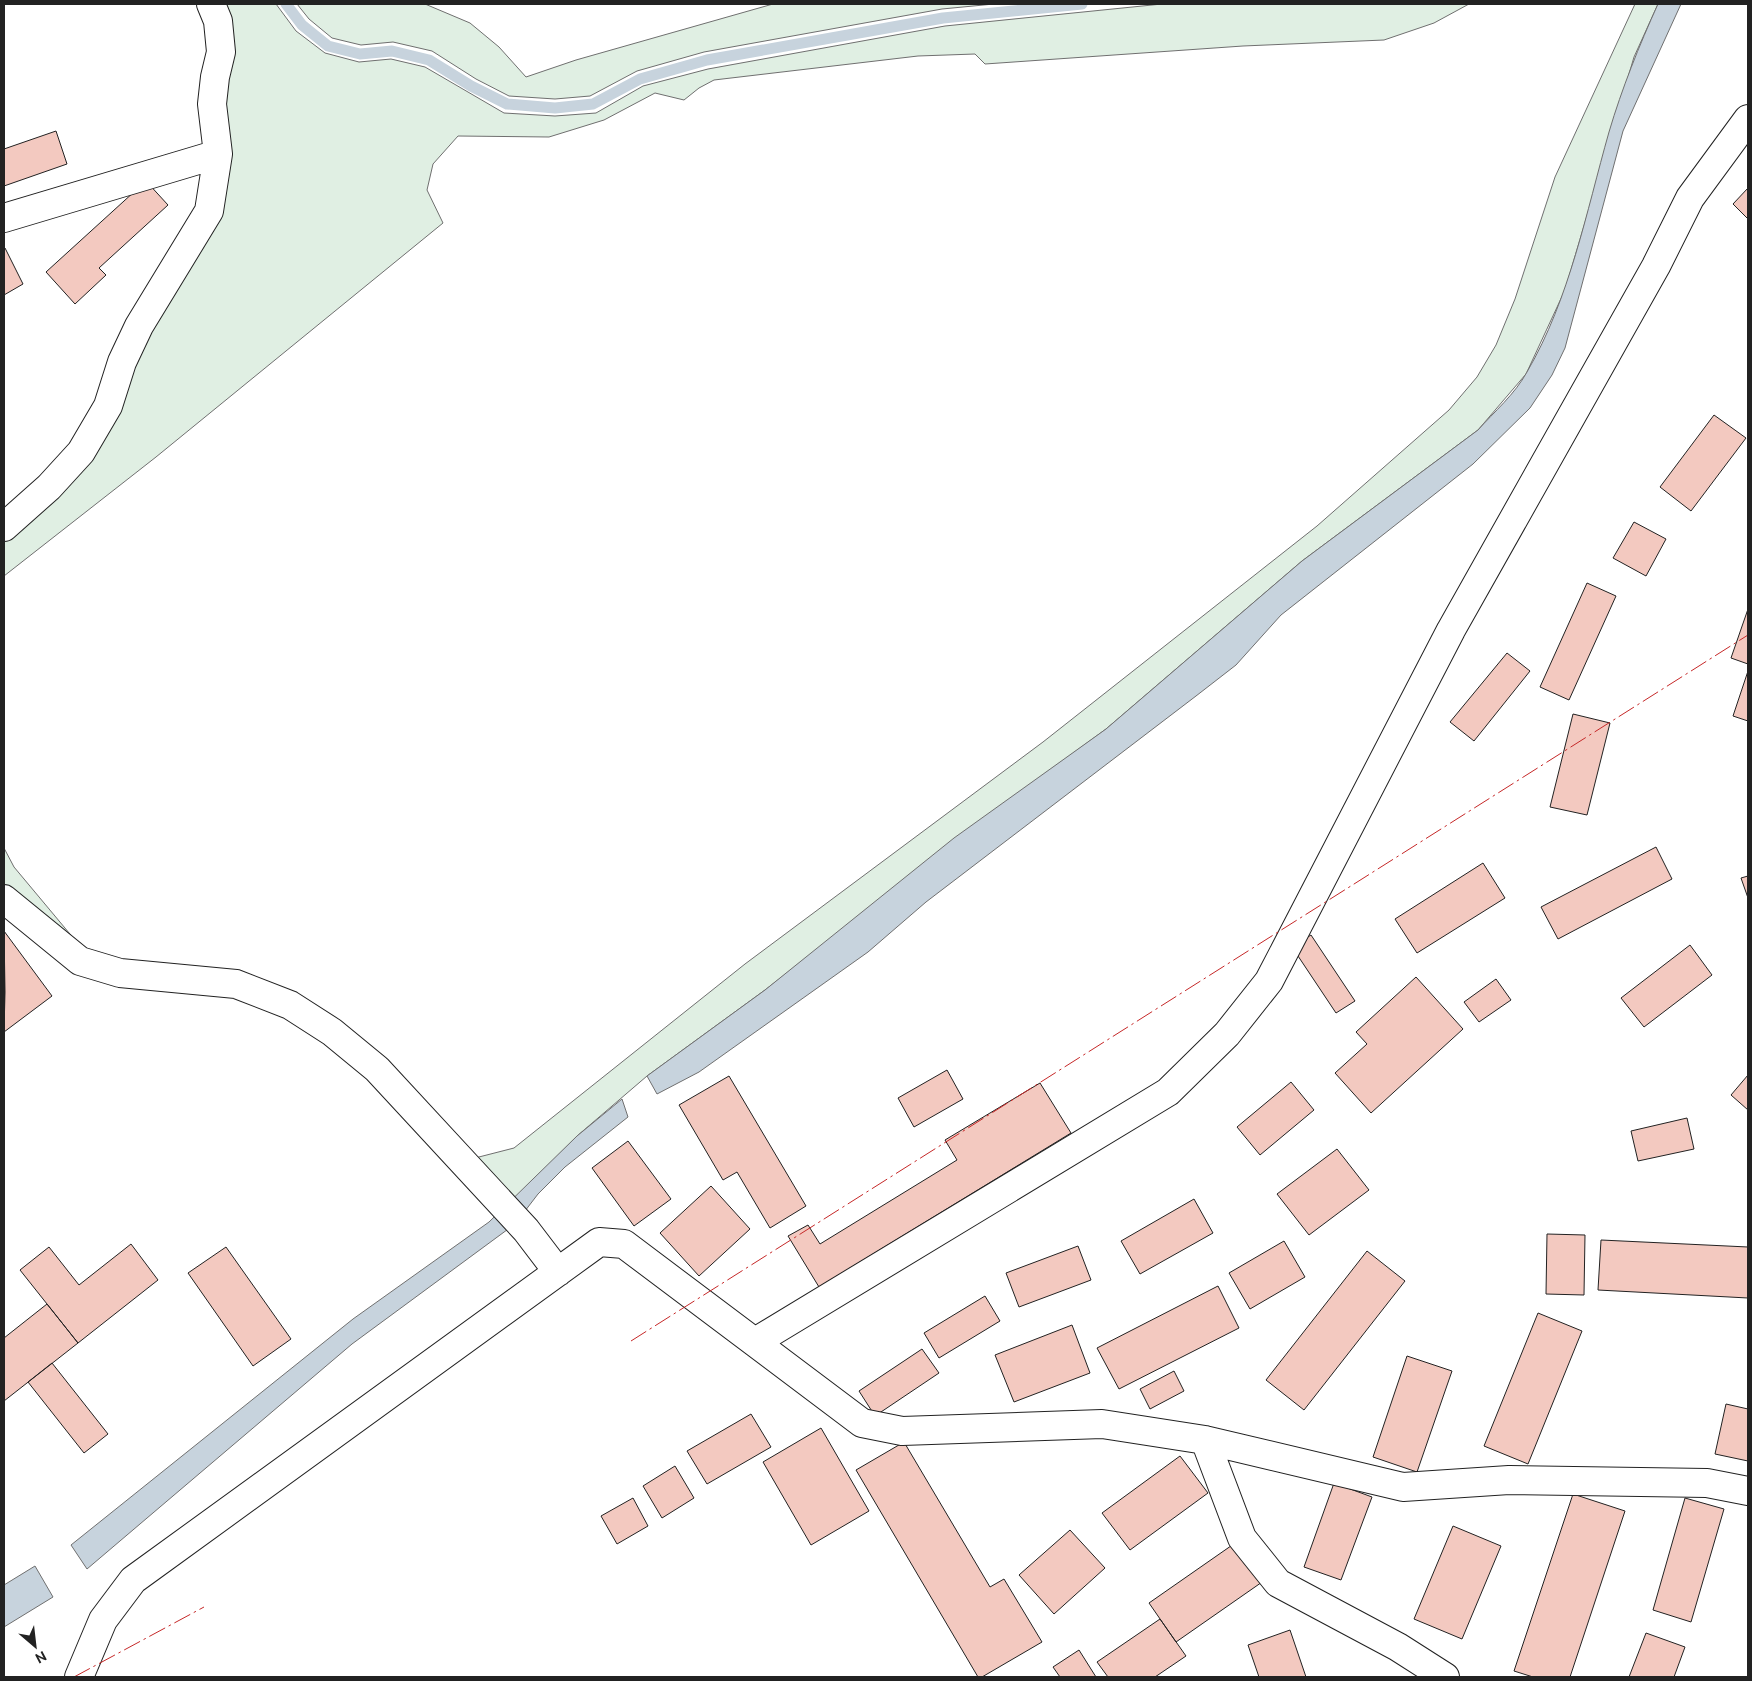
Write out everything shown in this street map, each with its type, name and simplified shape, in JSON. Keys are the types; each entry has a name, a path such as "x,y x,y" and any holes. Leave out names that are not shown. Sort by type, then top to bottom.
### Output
{"street":[{"path":"4,527 48,488 81,452 108,406 122,362 140,326 209,211 218,154 212,104 214,77 221,52 218,21 211,4"},
{"path":"755,1342 1168,1092 1227,1034 1269,981 1451,630 1656,266 1690,198 1748,119"},
{"path":"4,218 218,154"},
{"path":"4,900 80,961 120,973 236,984 290,1005 332,1032 377,1069 526,1230 558,1272"},
{"path":"78,1677 103,1620 133,1580 599,1242 624,1244 862,1423 902,1431 1102,1424 1205,1440 1403,1487 1509,1480 1707,1483 1748,1491"},
{"path":"1205,1440 1242,1538 1278,1583 1398,1647 1445,1677"}],"green space":[{"path":"223,4 276,4 296,31 325,53 359,62 391,59 425,67 504,113 555,116 596,113 643,86 708,69 945,26 1162,4 1469,4 1434,23 1384,40 1243,46 985,64 975,54 918,56 714,80 699,88 684,100 655,93 604,120 549,137 458,136 433,164 427,190 443,223 156,457 4,576 4,542 19,527 132,365 178,280 223,103"},
{"path":"297,4 425,4 470,23 499,47 526,77 576,60 773,4 994,4 942,9 704,52 637,71 590,96 555,99 509,96 476,79 432,51 393,42 361,45 332,38 309,19"},
{"path":"1635,4 1658,4 1634,57 1565,290 1526,374 1478,430 1302,561 1106,729 1031,784 765,990 647,1076 577,1136 516,1198 499,1185 475,1158 514,1148 745,964 1043,742 1317,526 1449,410 1477,377 1496,345 1515,299 1555,177"},
{"path":"4,848 14,867 85,952 4,884"}],"shaded area":[{"path":"1658,4 1681,4 1623,131 1565,348 1552,375 1530,408 1473,464 1281,615 1236,665 926,902 868,952 699,1072 657,1094 647,1076 765,990 954,838 1106,729 1302,561 1478,430 1517,388 1542,344 1555,315 1576,255 1614,116 1631,67"},
{"path":"622,1099 628,1117 565,1167 538,1194 515,1224 352,1344 87,1569 71,1545 353,1319 489,1222 577,1136"},
{"path":"35,1566 53,1597 4,1627 4,1585"}],"building":[{"path":"56,131 67,164 4,186 4,149"},
{"path":"146,181 168,205 99,268 106,275 75,304 46,272"},
{"path":"1748,188 1748,219 1733,204"},
{"path":"4,249 23,284 4,295"},
{"path":"1714,415 1746,438 1691,511 1660,487"},
{"path":"1634,522 1666,539 1646,576 1613,558"},
{"path":"1587,583 1616,596 1569,700 1540,687"},
{"path":"1748,609 1748,664 1731,658"},
{"path":"1507,653 1530,671 1474,741 1450,722"},
{"path":"1748,671 1748,721 1733,716"},
{"path":"1573,714 1610,723 1587,815 1550,807"},
{"path":"1656,847 1672,879 1558,939 1541,907"},
{"path":"1483,863 1505,898 1417,953 1395,919"},
{"path":"1748,876 1748,898 1741,878"},
{"path":"4,931 52,996 4,1032 5,992"},
{"path":"1311,935 1355,1001 1336,1013 1292,947"},
{"path":"1690,945 1712,975 1644,1027 1621,998"},
{"path":"1416,977 1463,1029 1371,1113 1335,1073 1367,1044 1356,1032"},
{"path":"1496,979 1511,1000 1479,1022 1464,1002"},
{"path":"947,1070 963,1099 914,1127 898,1098"},
{"path":"1748,1075 1748,1110 1731,1095"},
{"path":"729,1076 806,1206 770,1228 737,1172 723,1180 679,1105"},
{"path":"1291,1082 1314,1110 1260,1155 1237,1127"},
{"path":"1040,1083 1071,1133 819,1287 788,1236 808,1225 820,1244 957,1160 945,1140"},
{"path":"1687,1118 1694,1149 1638,1161 1631,1131"},
{"path":"628,1141 671,1199 634,1226 592,1168"},
{"path":"1337,1149 1369,1190 1309,1235 1277,1194"},
{"path":"711,1186 750,1229 699,1276 660,1233"},
{"path":"1194,1199 1213,1233 1140,1274 1121,1241"},
{"path":"1547,1234 1585,1235 1584,1295 1546,1294"},
{"path":"1601,1240 1748,1247 1748,1298 1598,1290"},
{"path":"1284,1241 1305,1277 1250,1309 1229,1273"},
{"path":"131,1244 158,1280 78,1343 20,1270 49,1247 79,1285"},
{"path":"1078,1246 1091,1280 1019,1307 1006,1273"},
{"path":"226,1247 291,1339 253,1366 188,1273"},
{"path":"1367,1251 1405,1281 1304,1410 1266,1380"},
{"path":"1218,1286 1239,1328 1119,1389 1097,1348"},
{"path":"985,1296 1000,1321 939,1358 924,1333"},
{"path":"47,1304 78,1343 4,1401 4,1338"},
{"path":"1538,1313 1582,1331 1528,1464 1484,1446"},
{"path":"1072,1325 1090,1373 1014,1402 995,1355"},
{"path":"922,1349 939,1373 875,1416 859,1391"},
{"path":"1407,1356 1452,1371 1417,1472 1373,1457"},
{"path":"52,1363 108,1434 84,1453 28,1382"},
{"path":"1174,1371 1184,1391 1150,1409 1140,1389"},
{"path":"1726,1404 1748,1409 1748,1461 1715,1454"},
{"path":"751,1414 771,1447 707,1484 687,1451"},
{"path":"821,1428 869,1511 811,1545 763,1462"},
{"path":"904,1442 990,1587 1004,1579 1042,1642 982,1677 978,1677 856,1470"},
{"path":"1180,1456 1208,1493 1130,1550 1102,1513"},
{"path":"675,1466 694,1498 662,1518 643,1486"},
{"path":"1334,1483 1372,1497 1341,1580 1304,1567"},
{"path":"1573,1494 1625,1511 1570,1677 1533,1677 1514,1671"},
{"path":"633,1498 648,1526 617,1544 601,1516"},
{"path":"1685,1498 1724,1509 1691,1622 1653,1610"},
{"path":"1453,1526 1501,1546 1462,1639 1414,1619"},
{"path":"1070,1530 1105,1568 1054,1614 1019,1575"},
{"path":"1238,1541 1265,1580 1176,1642 1149,1603"},
{"path":"1160,1619 1186,1656 1155,1677 1108,1677 1097,1662"},
{"path":"1290,1630 1306,1677 1259,1677 1248,1645"},
{"path":"1646,1633 1685,1647 1674,1677 1629,1677"},
{"path":"1079,1650 1096,1677 1060,1677 1053,1667"}],"waterway":[{"path":"286,4 302,25 328,46 360,54 392,51 429,60 471,86 507,104 555,108 593,104 640,79 707,60 943,18 1082,4"}],"power":[{"path":"631,1341 1748,635"},
{"path":"74,1677 204,1607"}]}
